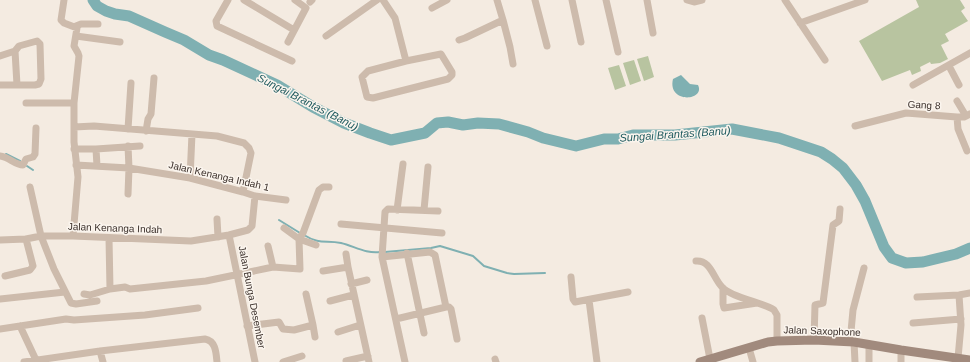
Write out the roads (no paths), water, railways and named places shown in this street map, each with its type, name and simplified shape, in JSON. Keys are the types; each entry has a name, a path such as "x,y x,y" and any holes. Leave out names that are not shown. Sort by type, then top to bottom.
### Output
{"main road":[{"name":"Jalan Saxophone","path":"700,362 777,341 814,340 868,344 970,360"}],"street":[{"path":"228,0 216,21 217,26 292,61"},
{"path":"244,0 294,30"},
{"path":"288,42 306,8 295,0"},
{"path":"326,36 377,0"},
{"path":"383,0 395,18 406,61"},
{"path":"432,8 447,0"},
{"path":"497,0 513,64"},
{"path":"535,0 547,46"},
{"path":"572,0 581,42"},
{"path":"606,0 618,52"},
{"path":"647,0 653,33"},
{"path":"687,0 694,2 702,0"},
{"path":"785,0 825,60"},
{"path":"800,23 865,0"},
{"path":"64,3 61,21 64,23 76,26 81,24 98,24"},
{"path":"459,40 503,20"},
{"path":"73,236 78,172 74,149 74,104 79,56 74,46 76,26"},
{"path":"76,36 120,42"},
{"path":"0,56 15,51 19,46 37,41 40,44 41,82 37,85 0,85"},
{"path":"15,51 16,85"},
{"path":"913,85 970,53"},
{"path":"441,54 452,72 452,75 448,79 391,94 373,98 367,97 362,77 365,73 406,61 441,54"},
{"path":"949,66 959,85"},
{"path":"146,131 148,119 151,114 154,78"},
{"path":"128,129 131,83"},
{"path":"957,100 968,115"},
{"path":"26,103 74,104"},
{"name":"Gang 8","path":"855,126 906,113 957,117 968,115"},
{"path":"957,117 958,129 967,151"},
{"path":"74,127 94,126 217,136 244,143 249,148 251,154 243,192"},
{"path":"0,156 7,158 20,166 23,165 26,159 33,157 35,154 36,128"},
{"path":"190,178 192,134"},
{"path":"128,146 128,194"},
{"path":"74,149 140,146"},
{"path":"96,149 97,166"},
{"path":"398,210 403,164"},
{"name":"Jalan Kenanga Indah 1","path":"76,165 129,168 190,178 255,196 286,200"},
{"path":"424,210 428,167"},
{"path":"30,187 41,236 54,269 72,304 97,301"},
{"path":"84,294 90,295 110,288 125,287 130,289 206,281 273,267 303,270 301,236 319,190 323,187 329,188"},
{"name":"Jalan Kenanga Indah","path":"0,240 26,239 41,236 73,236 191,240 229,236 250,229 253,224 255,196"},
{"path":"814,340 816,305 823,303 833,225 839,221 840,209"},
{"path":"405,362 382,254 386,210 438,211"},
{"path":"217,219 218,237"},
{"path":"341,224 442,233"},
{"path":"284,228 301,236 316,246"},
{"name":"Jalan Bunga Desember","path":"229,236 255,362"},
{"path":"109,238 110,288"},
{"path":"5,276 30,270 33,266 26,239"},
{"path":"268,246 273,267"},
{"path":"382,254 434,253 446,308"},
{"path":"346,254 353,295 368,359 346,361"},
{"path":"407,254 424,333"},
{"path":"696,260 701,260 706,263 723,288 758,304 767,306 775,311 777,315 777,341"},
{"path":"323,271 348,267"},
{"path":"855,362 852,342 853,310 864,268"},
{"path":"571,277 573,299 575,302 628,292"},
{"path":"351,284 367,280"},
{"path":"723,288 724,308 758,304"},
{"path":"0,299 65,292"},
{"path":"917,297 970,293"},
{"path":"306,294 316,337"},
{"path":"330,301 353,295"},
{"path":"958,358 961,319 959,295"},
{"path":"589,300 597,362"},
{"path":"396,319 449,307 451,309 457,339"},
{"path":"0,329 66,319 74,320 145,315 198,308"},
{"path":"702,318 710,359"},
{"path":"913,323 961,319"},
{"path":"247,326 279,322 283,329 288,330 313,325"},
{"path":"338,332 360,325"},
{"path":"20,326 36,360"},
{"path":"24,362 100,351 208,339 214,346 217,362"},
{"path":"868,344 869,362"},
{"path":"749,348 753,362"},
{"path":"901,350 901,362"},
{"path":"100,351 103,362"},
{"path":"283,362 302,356"}],"water":[{"path":"681,75 690,84 698,85 699,90 697,94 692,97 686,97 680,96 676,93 673,87 673,79"}],"waterway":[{"name":"Sungai Brantas (Banu)","path":"93,0 97,6 106,11 129,16 184,40 209,55 277,85 313,107 344,123 391,140 425,133 437,123 448,122 463,125 478,123 499,124 543,138 576,146 604,139 618,139 633,135 675,135 732,129 779,138 821,152 843,168 856,185 865,201 884,247 892,258 906,263 923,262 956,254 970,248"},
{"path":"6,154 20,161"},
{"path":"27,166 33,170"},
{"path":"279,220 300,233"},
{"path":"304,235 314,240 341,243 365,251 380,252"},
{"path":"385,252 440,246 473,256 484,266 507,273 545,273"}]}
